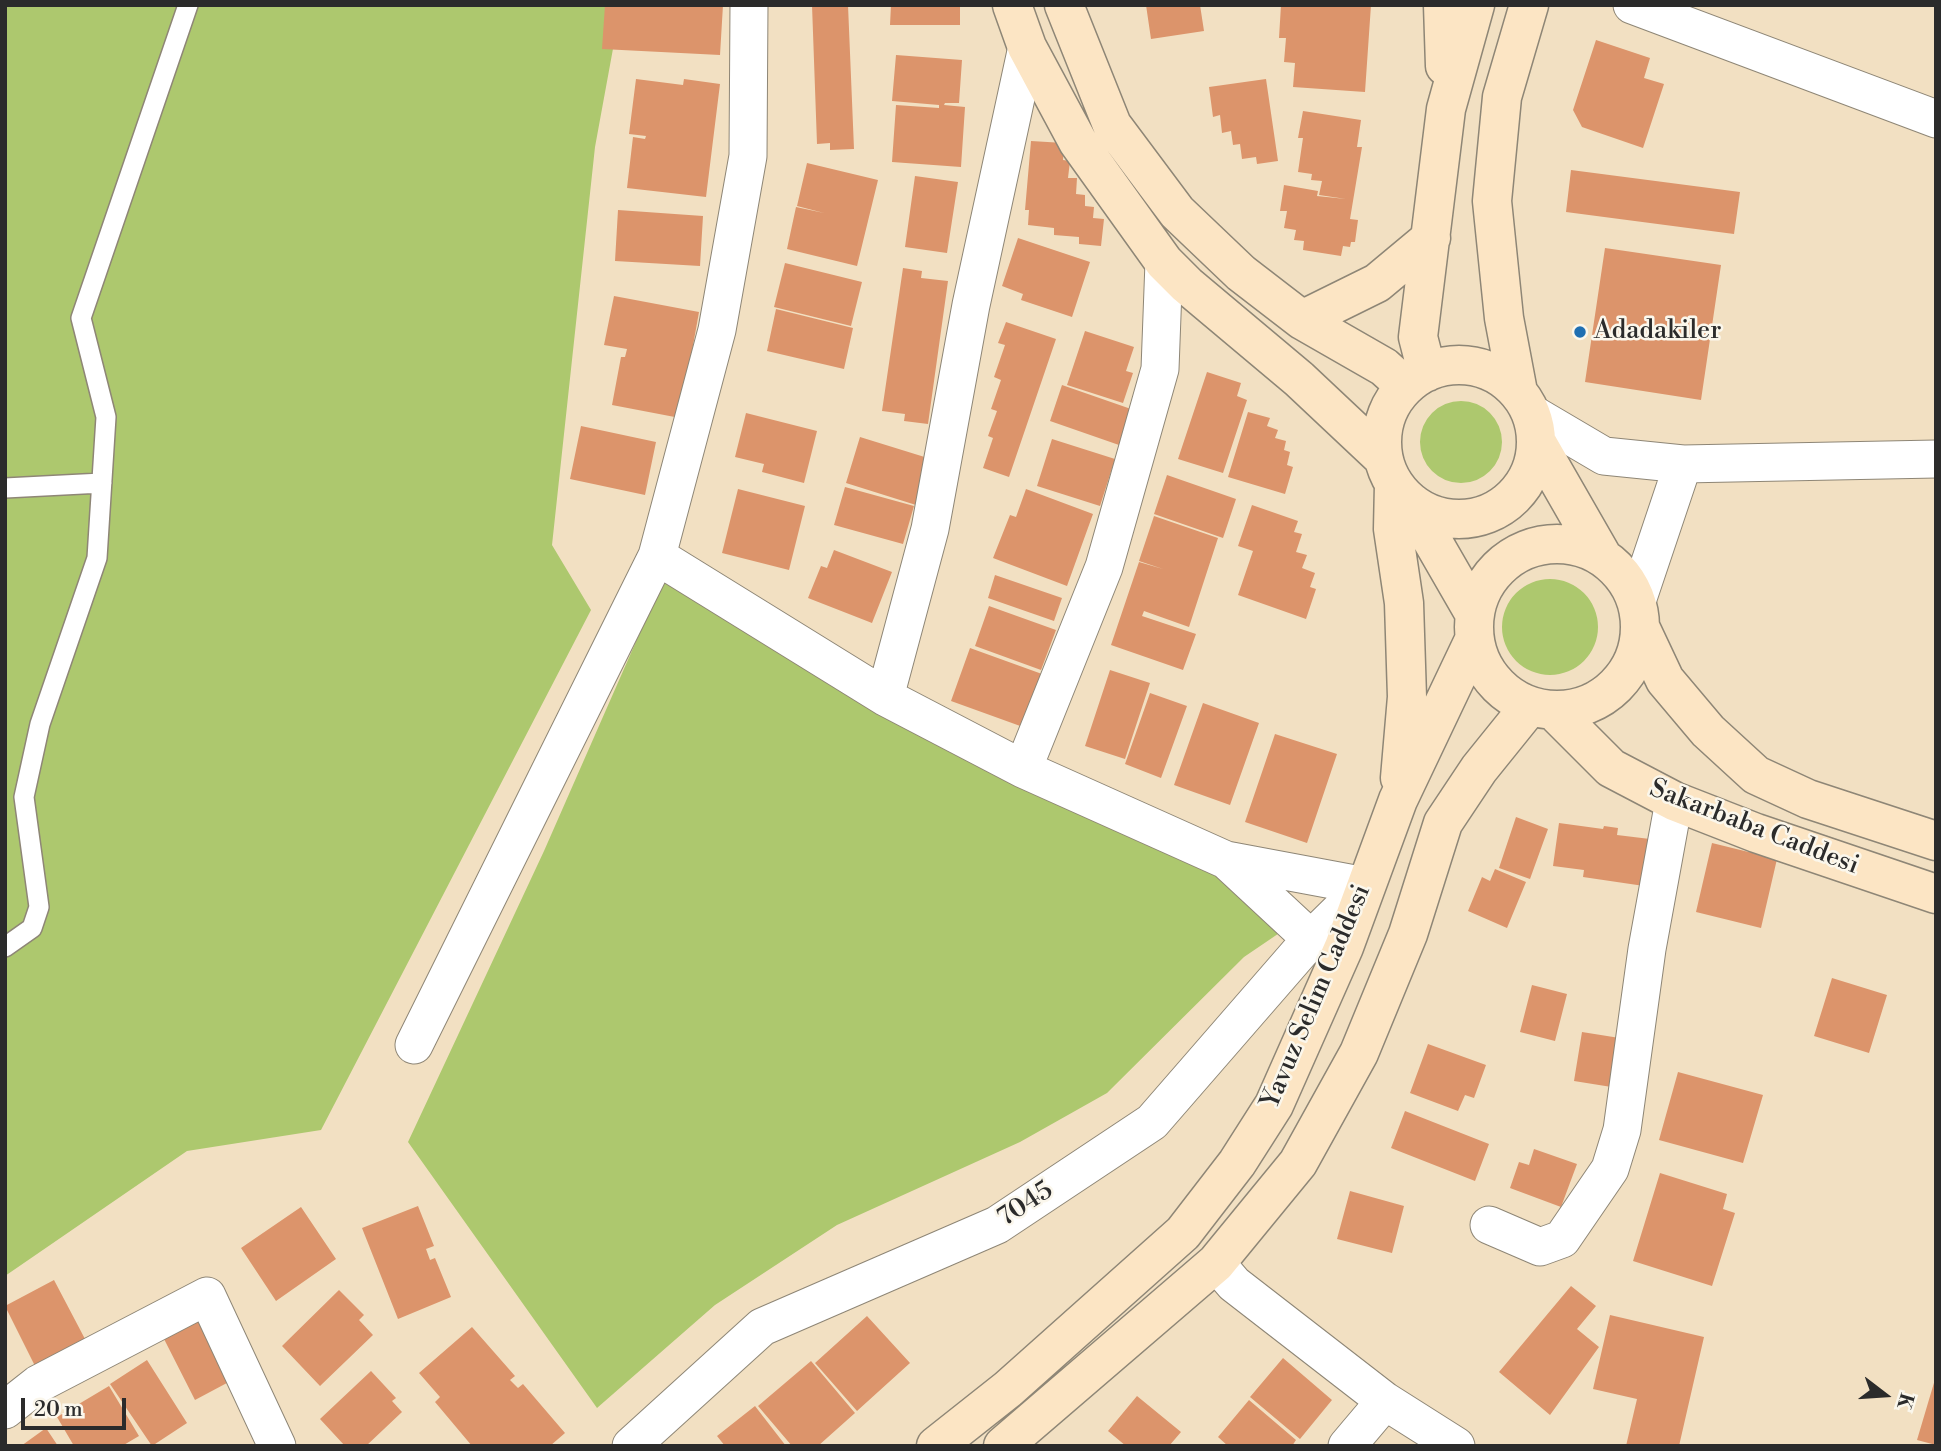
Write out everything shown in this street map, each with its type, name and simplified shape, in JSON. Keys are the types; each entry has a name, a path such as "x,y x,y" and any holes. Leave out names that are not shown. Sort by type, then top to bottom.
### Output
{"main road":[{"path":"1012,5 1027,47 1078,142 1164,262 1187,285 1299,379 1431,514 1456,519 1480,517 1503,506 1521,488 1532,466 1528,415 1504,318 1492,201 1502,97 1529,5"},
{"path":"1064,5 1112,124 1177,212 1241,273 1302,320 1384,367 1416,379"},
{"path":"1416,379 1418,338 1446,109 1443,5"},
{"path":"1446,109 1475,5"},
{"path":"1302,320 1377,283 1431,238"},
{"path":"1451,365 1476,366 1499,376 1528,415 1602,556 1623,576 1639,615 1636,654 1624,678 1605,696 1581,708 1542,709 1509,696 1492,681 1480,662 1474,627 1396,481 1382,432 1390,407 1416,379 1451,365"},
{"path":"1396,481 1394,529 1404,604 1407,697 1398,800"},
{"path":"1474,627 1483,587 1500,565 1523,550 1549,543 1577,545 1602,556"},
{"name":"Sakarbaba Caddesi","path":"1639,615 1665,680 1708,731 1756,775 1808,799 1936,841"},
{"name":"Yavuz Selim Caddesi","path":"936,1446 1008,1389 1183,1233 1237,1163 1275,1104 1344,947 1398,800 1474,627"},
{"name":"Sakarbaba Caddesi","path":"1542,709 1611,768 1674,801 1768,837 1936,894"},
{"name":"Yavuz Selim Caddesi","path":"1003,1446 1216,1263 1298,1163 1359,1053 1408,934 1443,822 1479,769 1542,709"}],"street":[{"path":"414,1045 657,556 717,330 748,156 749,5"},
{"path":"1632,5 1936,119"},
{"path":"885,697 930,529 974,292 1027,47"},
{"path":"1023,769 1104,567 1160,369 1164,262"},
{"path":"1528,415 1604,456 1683,464 1936,459"},
{"path":"1639,615 1683,464"},
{"path":"657,556 885,697 1023,769 1226,860 1365,886"},
{"path":"1489,1225 1540,1247 1562,1239 1610,1169 1622,1130 1647,948 1674,801"},
{"path":"1226,860 1311,939"},
{"name":"7045","path":"631,1446 762,1327 997,1225 1152,1122 1311,939 1365,886"},
{"path":"1216,1263 1234,1284 1385,1401 1456,1446"},
{"path":"5,1410 38,1384 206,1296 276,1446"},
{"path":"1347,1446 1385,1401"}],"lane":[{"path":"5,947 32,928 39,907 24,797 40,724 97,558 106,417 80,318 188,5"},
{"path":"5,488 102,483"}],"green space":[{"path":"5,5 621,5 595,147 552,545 591,610 321,1130 187,1151 5,1276"},
{"path":"1453,401 1469,401 1484,408 1495,419 1502,434 1499,458 1490,471 1469,483 1453,483 1438,476 1427,465 1420,450 1420,434 1427,419 1438,408"},
{"path":"667,571 1297,921 1244,957 1107,1093 1020,1142 837,1225 715,1305 597,1408 408,1142 544,851"},
{"path":"1550,579 1568,583 1584,593 1594,609 1598,627 1594,645 1584,661 1568,671 1550,675 1532,671 1516,661 1506,645 1502,627 1506,609 1516,593 1532,583"}],"building":[{"path":"605,5 723,5 720,55 602,49"},
{"path":"812,5 848,5 854,149 830,150 830,143 817,144"},
{"path":"891,5 960,5 960,25 890,25"},
{"path":"1146,5 1200,5 1204,31 1151,39"},
{"path":"1281,5 1371,5 1365,92 1293,87 1295,63 1284,62 1286,38 1279,38"},
{"path":"1596,40 1650,58 1644,78 1664,84 1643,148 1582,127 1573,110"},
{"path":"896,55 962,60 959,103 944,105 965,107 961,167 892,162 896,105 939,108 939,105 892,101"},
{"path":"636,79 683,85 684,79 720,84 706,197 627,188 633,137 645,139 646,136 629,134"},
{"path":"1266,79 1278,161 1257,164 1256,157 1242,159 1240,144 1233,145 1231,131 1222,133 1220,115 1213,117 1209,87"},
{"path":"1303,111 1361,120 1357,147 1362,147 1350,219 1358,220 1355,242 1351,242 1350,247 1343,246 1341,256 1303,250 1304,241 1294,240 1296,230 1284,228 1287,211 1280,211 1284,185 1318,191 1317,196 1346,199 1319,195 1322,181 1311,180 1312,174 1298,172 1303,138 1298,138"},
{"path":"1031,141 1064,143 1063,160 1070,161 1068,178 1077,178 1076,194 1085,195 1085,206 1094,207 1093,218 1104,219 1101,246 1079,244 1079,237 1054,235 1054,228 1028,225 1029,210 1025,210"},
{"path":"807,163 878,180 857,266 787,249 796,207 824,213 797,206"},
{"path":"1571,170 1740,192 1734,234 1566,212"},
{"path":"915,176 958,182 947,253 905,247"},
{"path":"618,210 703,216 700,266 615,261"},
{"path":"1018,238 1090,262 1072,317 1021,300 1023,294 1002,286"},
{"path":"1605,248 1721,265 1701,400 1585,382"},
{"path":"785,263 862,282 851,326 774,307"},
{"path":"903,268 922,271 921,278 948,281 928,424 904,421 905,414 882,411"},
{"path":"614,296 699,312 680,418 612,405 621,357 625,357 627,349 604,345"},
{"path":"776,309 853,328 844,369 767,351"},
{"path":"1006,322 1056,339 1009,477 983,468 993,438 988,436 997,411 991,409 1001,380 994,377 1005,345 998,343"},
{"path":"1085,331 1134,347 1126,371 1133,373 1123,403 1067,385"},
{"path":"1207,372 1241,383 1237,396 1247,400 1223,473 1178,459"},
{"path":"1062,385 1131,409 1119,445 1050,421"},
{"path":"1248,412 1270,418 1267,426 1278,430 1275,438 1286,441 1284,450 1290,452 1287,465 1293,467 1285,494 1228,477"},
{"path":"746,413 817,431 804,483 762,472 764,464 735,457"},
{"path":"581,426 656,442 645,495 570,479"},
{"path":"860,437 931,459 916,505 846,483"},
{"path":"1052,439 1115,459 1100,506 1037,486"},
{"path":"1167,475 1236,499 1223,538 1154,514"},
{"path":"845,487 914,506 903,544 834,525"},
{"path":"738,489 805,506 789,570 722,553"},
{"path":"1026,489 1093,514 1067,586 993,558 1010,515 1016,517"},
{"path":"1252,505 1298,521 1294,532 1302,534 1296,552 1307,555 1302,568 1315,573 1310,587 1316,589 1306,619 1238,595 1253,551 1238,546"},
{"path":"1154,516 1218,538 1189,627 1144,611 1142,616 1196,634 1183,670 1111,645 1139,562 1163,569 1139,561"},
{"path":"834,550 892,572 872,623 808,598 821,566 827,568"},
{"path":"995,575 1062,598 1054,621 988,598"},
{"path":"989,606 1056,630 1041,670 975,646"},
{"path":"970,648 1042,674 1023,727 951,701"},
{"path":"1110,670 1150,683 1125,759 1085,746"},
{"path":"1150,693 1187,706 1161,778 1125,764"},
{"path":"1203,703 1259,723 1230,805 1174,785"},
{"path":"1275,734 1337,754 1307,843 1245,822"},
{"path":"1516,817 1548,829 1530,879 1499,868"},
{"path":"1559,823 1603,829 1604,826 1618,828 1617,835 1650,839 1644,886 1583,877 1584,870 1553,866"},
{"path":"1712,843 1777,859 1761,928 1696,912"},
{"path":"1495,869 1526,882 1507,928 1468,911 1482,877 1490,881"},
{"path":"1832,978 1887,995 1869,1053 1814,1036"},
{"path":"1532,985 1567,994 1555,1041 1520,1032"},
{"path":"1582,1032 1632,1040 1624,1089 1574,1081"},
{"path":"1428,1044 1486,1065 1474,1098 1465,1095 1458,1111 1410,1093"},
{"path":"1678,1072 1763,1095 1743,1163 1659,1140"},
{"path":"1405,1111 1489,1144 1475,1181 1391,1148"},
{"path":"1534,1149 1577,1164 1561,1207 1510,1188 1519,1162 1529,1165"},
{"path":"1660,1173 1727,1194 1723,1209 1735,1213 1712,1286 1633,1261"},
{"path":"1350,1191 1404,1206 1392,1253 1337,1239"},
{"path":"418,1206 434,1246 426,1249 430,1260 435,1258 451,1297 398,1319 362,1228"},
{"path":"301,1207 336,1259 276,1301 241,1248"},
{"path":"54,1280 85,1339 35,1366 5,1306"},
{"path":"1571,1286 1596,1306 1577,1329 1599,1347 1550,1415 1499,1372"},
{"path":"339,1290 364,1315 359,1320 373,1335 320,1386 282,1346"},
{"path":"1610,1315 1704,1337 1679,1446 1626,1446 1637,1399 1593,1389"},
{"path":"209,1316 240,1376 195,1400 164,1339"},
{"path":"867,1316 910,1363 857,1411 815,1363"},
{"path":"472,1327 515,1376 510,1380 518,1388 523,1384 565,1433 550,1446 472,1446 435,1402 440,1397 419,1373"},
{"path":"1283,1358 1332,1400 1300,1439 1250,1397"},
{"path":"147,1360 187,1423 152,1446 110,1384"},
{"path":"811,1361 855,1413 818,1446 792,1446 758,1406"},
{"path":"371,1371 396,1398 392,1401 402,1412 366,1446 345,1446 320,1419"},
{"path":"1936,1376 1936,1445 1917,1440"},
{"path":"109,1386 139,1436 122,1446 74,1446 57,1417"},
{"path":"1137,1396 1181,1432 1169,1446 1126,1446 1108,1431"},
{"path":"1249,1400 1296,1440 1292,1446 1228,1446 1218,1437"},
{"path":"755,1406 786,1446 725,1446 717,1436"},
{"path":"46,1428 58,1446 21,1446"}],"place":[{"name":"Adadakiler","path":"1580,332"}]}
